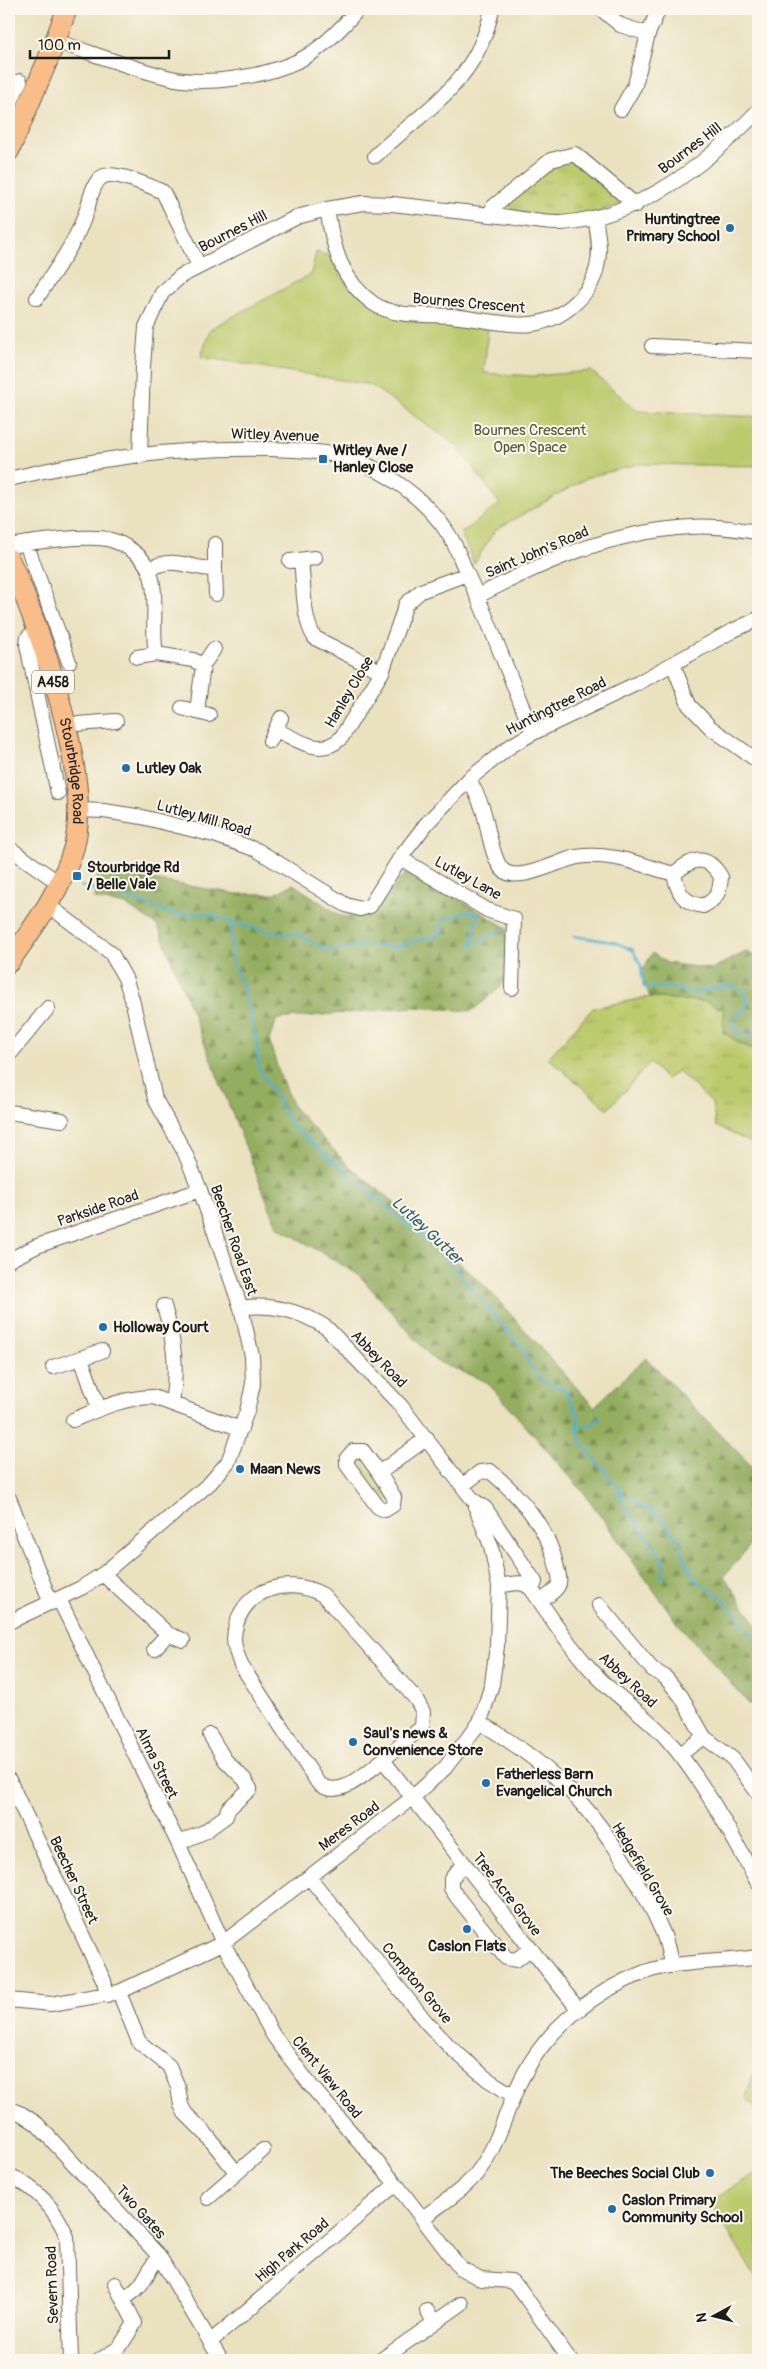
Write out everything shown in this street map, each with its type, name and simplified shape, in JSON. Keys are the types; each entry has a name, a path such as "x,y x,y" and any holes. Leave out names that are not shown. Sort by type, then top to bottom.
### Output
{"highway":[{"path":"9,150 67,9"},
{"name":"Stourbridge Road","path":"9,559 37,630 65,725 74,778 77,810 74,848 58,883"},
{"name":"A458","path":"9,962 48,905 58,883"}],"street":[{"path":"55,41 168,78 215,81 260,72 298,61 339,29 358,9"},
{"path":"376,156 446,95 461,78 478,50 492,9"},
{"path":"601,9 620,25 648,34"},
{"path":"620,109 635,85 648,34 659,9"},
{"path":"9,106 20,80"},
{"name":"Bournes Hill","path":"140,456 146,327 162,293 181,276 283,224 327,209 363,203 392,204 559,223 595,218 636,205 664,188 732,138 758,111"},
{"path":"490,215 494,207 551,160 575,154 636,205"},
{"path":"37,298 74,241 99,179 114,174 163,192 199,266"},
{"name":"Bournes Crescent","path":"327,209 331,236 339,261 348,279 376,305 398,312 531,325 564,314 579,300 589,284 597,269 598,249 595,218"},
{"path":"652,346 758,351"},
{"name":"Witley Avenue","path":"9,479 75,464 140,456 231,449 313,451 361,462 396,483 433,515 449,535 478,596 533,733"},
{"name":"Saint John's Road","path":"478,596 520,574 579,549 612,539 691,527 758,532"},
{"path":"9,546 96,538 111,540 134,552 149,569 156,654"},
{"path":"26,543 69,662"},
{"path":"215,544 216,594"},
{"path":"302,559 308,619 311,632 315,638 382,672"},
{"path":"149,569 157,565 179,562 204,569 215,569"},
{"name":"Hanley Close","path":"276,730 314,747 324,748 334,745 341,738 382,672 406,604 421,591 467,574"},
{"name":"Huntingtree Road","path":"365,908 370,906 378,896 400,858 427,823 469,779 512,746 533,733 578,713 758,619"},
{"name":"Stourbridge Road","path":"37,630 28,637 27,645 58,793"},
{"path":"182,708 203,713 203,665 214,649"},
{"path":"137,656 156,654 193,660 203,665"},
{"path":"672,664 690,705 711,728 758,761"},
{"path":"65,725 116,721"},
{"path":"469,779 483,808 496,858 504,871 524,874 576,857 599,856 674,874"},
{"name":"Lutley Mill Road","path":"77,810 104,811 142,817 214,835 257,850 346,905 353,908 365,908"},
{"path":"9,848 58,883"},
{"name":"Lutley Lane","path":"400,858 488,910 514,919 512,988"},
{"name":"Beecher Road East","path":"9,1622 55,1601 103,1574 220,1474 228,1462 241,1429 247,1411 252,1384 252,1356 241,1308 200,1190 184,1153 155,1099 132,1000 119,966 111,953 101,943 48,905"},
{"path":"9,1055 48,1008"},
{"path":"9,1112 62,1120"},
{"name":"Parkside Road","path":"9,1260 37,1246 200,1190"},
{"name":"Abbey Road","path":"241,1308 260,1305 284,1308 313,1319 327,1328 402,1406 473,1500 485,1508 535,1582 536,1595 567,1640 598,1678 665,1736 680,1754 700,1782 758,1882"},
{"path":"164,1306 176,1359 177,1377 172,1403"},
{"path":"53,1367 102,1350"},
{"path":"81,1358 99,1408"},
{"path":"73,1420 99,1408 138,1397 153,1397 241,1429"},
{"path":"379,1473 427,1438"},
{"path":"462,1486 480,1472 490,1471 534,1516 546,1535 554,1554 559,1577 559,1584 555,1591 536,1595 521,1582 499,1586"},
{"path":"9,1498 55,1601"},
{"name":"Meres Road","path":"9,2000 51,2004 113,1993 223,1943 412,1798 444,1768 480,1722 492,1684 498,1627 499,1586 491,1546 473,1500"},
{"path":"103,1574 168,1634 183,1640"},
{"path":"286,1586 310,1588 323,1595 416,1699 424,1712 422,1727 383,1760 338,1790 324,1788 318,1783 241,1665 237,1654 234,1640 237,1620 241,1612 254,1597 275,1587 286,1586"},
{"name":"Alma Street","path":"55,1601 178,1843 223,1943"},
{"name":"Abbey Road","path":"599,1605 652,1669 665,1677 681,1696 704,1737 733,1759 758,1793"},
{"path":"154,1649 168,1634"},
{"name":"Hedgefield Grove","path":"480,1722 516,1745 542,1766 566,1786 586,1810 637,1883 663,1934 672,1966"},
{"path":"178,1843 204,1832 226,1816 228,1809 250,1789 245,1780 225,1760 210,1735"},
{"path":"680,1754 704,1737"},
{"name":"Tree Acre Grove","path":"383,1760 578,2009"},
{"name":"Beecher Street","path":"9,1780 104,1981 113,1993 139,2042 169,2066 178,2087 181,2105 185,2113 206,2134 236,2172"},
{"path":"463,1864 451,1879 451,1888 457,1897 506,1958 516,1960 530,1948"},
{"name":"Compton Grove","path":"309,1877 444,2041 487,2078 514,2096"},
{"name":"Clent View Road","path":"223,1943 273,2035 311,2086 396,2184 460,2268 466,2273 481,2279 511,2281 519,2288 570,2360"},
{"path":"423,2218 465,2186 480,2169 489,2155 523,2075 542,2047 578,2009 632,1978 672,1966 729,1962 758,1957"},
{"name":"Two Gates","path":"9,2109 22,2114 37,2124 159,2256 221,2360"},
{"path":"208,2198 262,2150"},
{"name":"Severn Road","path":"9,2175 28,2185 46,2202 62,2224 67,2237 70,2360"},
{"name":"High Park Road","path":"210,2342 396,2184"},
{"path":"123,2298 138,2290 159,2256"},
{"path":"100,2360 119,2348 135,2323 115,2284"},
{"path":"381,2360 430,2316 461,2304"}],"green space":[{"path":"563,159 576,159 621,193 622,203 597,213 560,218 504,210 506,201"},
{"name":"Bournes Crescent Open Space","path":"316,252 330,256 344,281 403,319 488,327 484,373 533,376 591,371 638,411 758,417 758,466 638,464 589,477 495,530 474,564 461,533 500,504 457,446 371,385 201,357 210,329 311,274"},
{"path":"408,870 507,928 503,985 472,1011 414,1007 277,1019 269,1040 280,1076 293,1107 347,1164 392,1201 486,1287 594,1407 646,1358 758,1473 758,1536 724,1576 758,1627 758,1714 675,1620 585,1494 487,1382 434,1360 359,1275 277,1226 158,926 126,905 95,899 98,871 238,894 275,894 293,884 341,916 359,917 377,909"},
{"path":"746,952 758,957 758,1051 741,1044 723,1032 724,1010 708,1002 650,997 641,974 652,953 667,963 711,969"},
{"path":"650,997 708,1002 724,1010 741,1044 758,1051 758,1146 716,1126 712,1103 678,1071 666,1079 650,1063 608,1109 548,1058 593,1008"},
{"path":"359,1456 390,1498 384,1506 352,1462 352,1458"},
{"path":"755,2068 758,2068 758,2110 746,2098"},
{"path":"758,2172 758,2282 710,2201"}],"waterway":[{"name":"Lutley Gutter","path":"81,886 121,896 175,914 207,914 231,922 232,962 242,983 256,1038 259,1068 292,1126 441,1253 524,1350 533,1371 543,1380 564,1389 579,1417 577,1426 581,1442 624,1495 660,1516 678,1540 693,1578 723,1598 758,1643"},
{"path":"231,922 275,933 299,935 330,951 367,945 395,947 441,934 442,920 469,911 478,915 471,946 504,929"},
{"path":"573,936 614,942 633,950 641,966 644,987 674,988 694,993 729,985 741,989 748,1000 746,1007 737,1016 732,1026 740,1034 758,1036"},
{"path":"577,1426 590,1425 601,1418"},
{"path":"620,1489 619,1497 663,1560 664,1575 660,1577"}],"place":[{"name":"Huntingtree Primary School","path":"730,228"},
{"name":"Witley Ave / Hanley Close","path":"323,459"},
{"name":"Lutley Oak","path":"126,768"},
{"name":"Stourbridge Rd / Belle Vale","path":"77,876"},
{"name":"Holloway Court","path":"103,1327"},
{"name":"Maan News","path":"240,1469"},
{"name":"Saul's news & Convenience Store","path":"353,1742"},
{"name":"Fatherless Barn Evangelical Church","path":"486,1783"},
{"name":"Caslon Flats","path":"467,1929"},
{"name":"The Beeches Social Club","path":"710,2173"},
{"name":"Caslon Primary Community School","path":"612,2209"}]}
